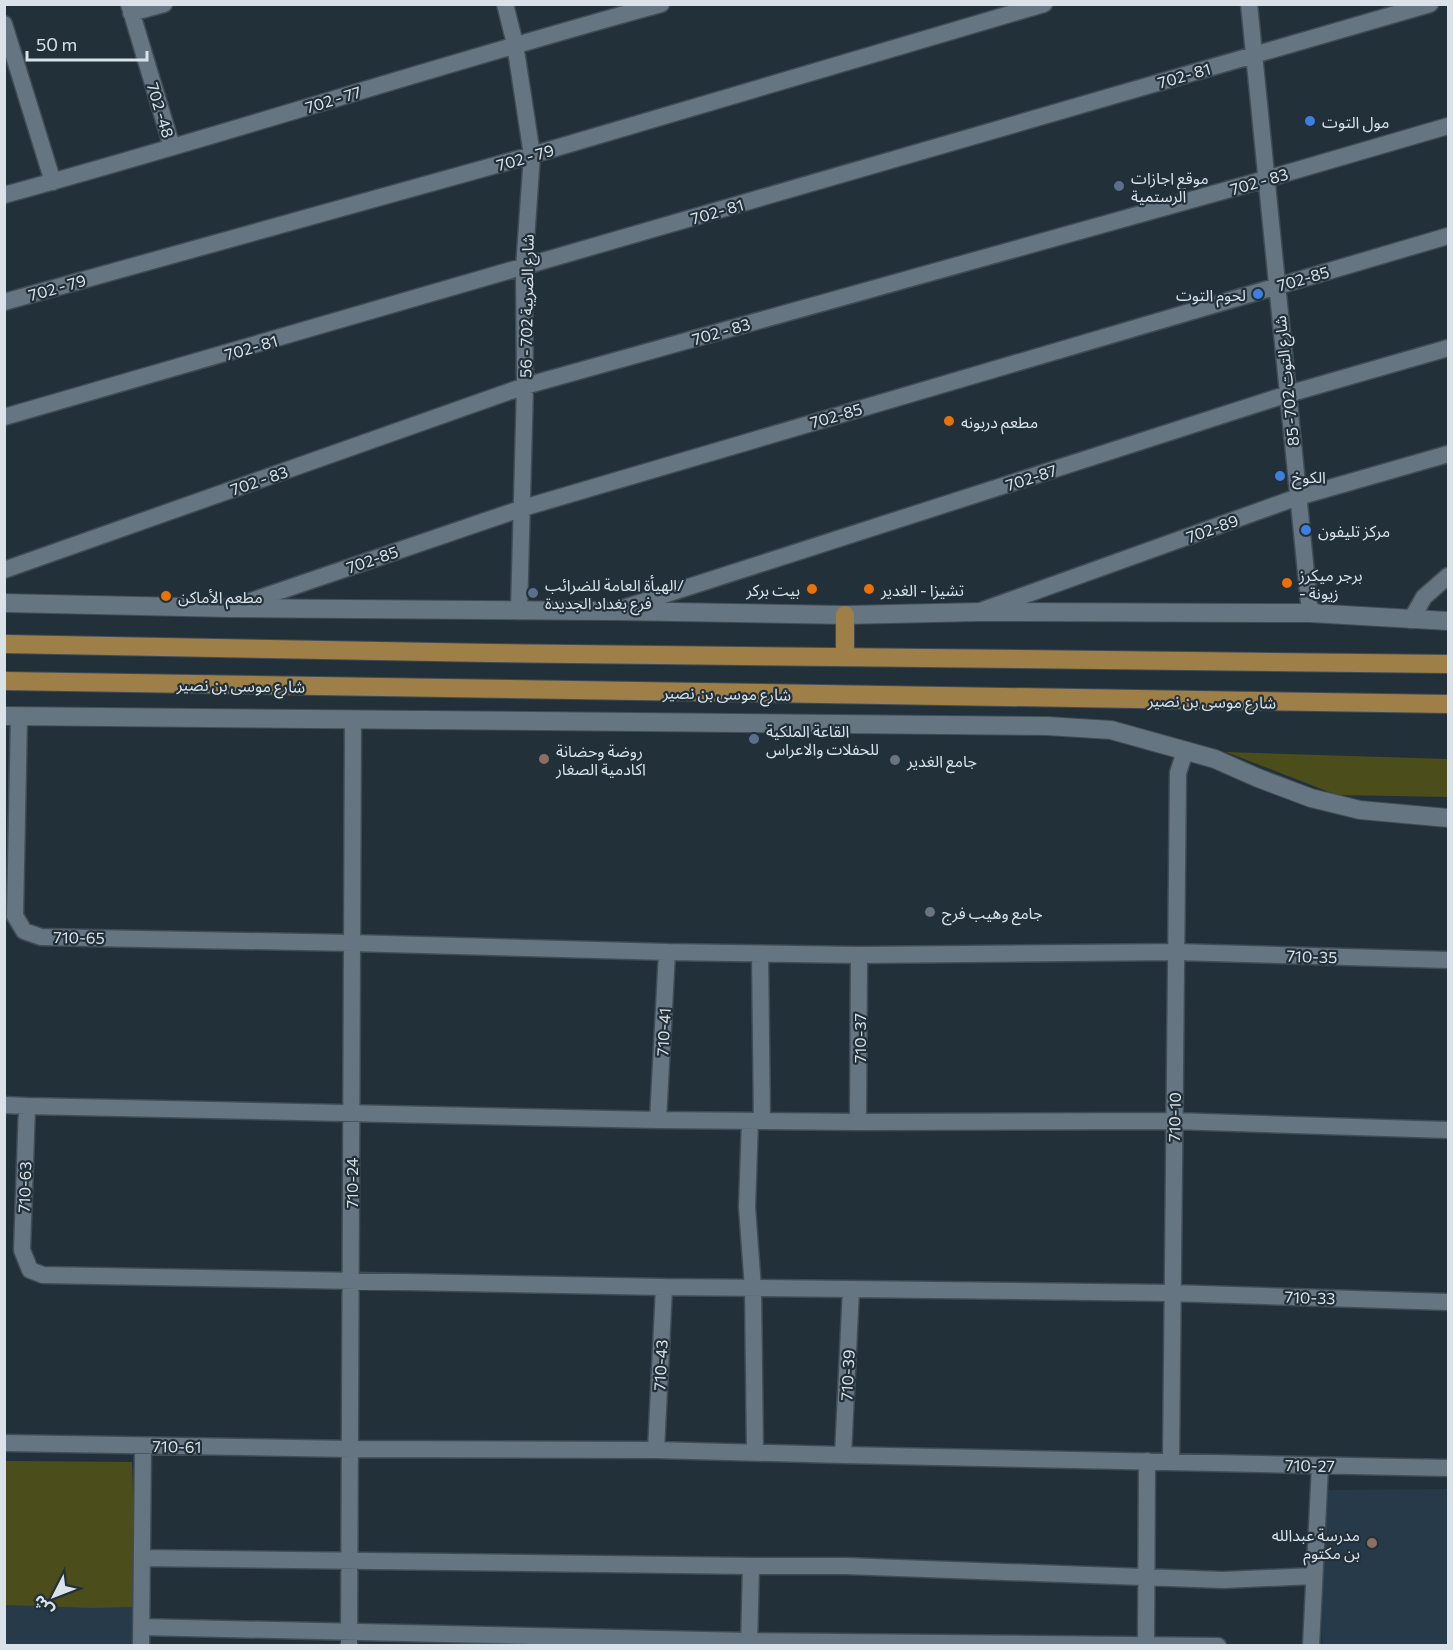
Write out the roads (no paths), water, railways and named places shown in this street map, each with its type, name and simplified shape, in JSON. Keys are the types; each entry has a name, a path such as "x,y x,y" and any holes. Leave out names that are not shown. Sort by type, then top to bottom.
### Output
{"main road":[{"path":"845,615 845,657"},
{"path":"4,644 489,654 1449,664"},
{"name":"شارع موسى بن نصير","path":"4,681 1449,704"}],"street":[{"path":"130,9 165,4"},
{"name":"شارع الضريبة 702 - 56","path":"505,4 515,44 532,155 524,268 525,386 519,611"},
{"name":"702 - 77","path":"4,195 515,44 661,4"},
{"name":"702 - 79","path":"4,302 532,155 1044,4"},
{"name":"شارع التوت 702- 85","path":"1249,4 1310,613"},
{"name":"702- 81","path":"4,417 1430,4"},
{"name":"702 -48","path":"130,9 172,147"},
{"path":"4,24 53,182"},
{"name":"702 - 83","path":"4,570 525,386 1449,126"},
{"name":"702-85","path":"229,608 523,508 1449,236"},
{"name":"702-87","path":"615,611 1288,394 1449,348"},
{"name":"702-89","path":"978,612 1298,497 1449,454"},
{"path":"1411,620 1424,597 1449,576"},
{"path":"4,603 845,615 978,612 1310,613 1449,621"},
{"path":"12,716 1047,726 1111,730 1215,759 1311,798 1360,810 1449,818"},
{"name":"710-65","path":"12,716 15,916 24,931 41,937 352,943"},
{"name":"710-24","path":"349,1638 353,721"},
{"name":"710-10","path":"1171,1462 1178,773 1185,751"},
{"path":"352,943 760,954 1176,952"},
{"name":"710-41","path":"658,1120 667,952"},
{"name":"710-35","path":"1176,952 1449,960"},
{"path":"755,1453 753,1288 747,1207 756,1121 760,954"},
{"name":"710-37","path":"858,1122 859,955"},
{"path":"4,1105 658,1120 1174,1121 1449,1130"},
{"name":"710-63","path":"27,1106 22,1250 30,1270 43,1275 351,1280"},
{"path":"351,1280 664,1287 1172,1293"},
{"name":"710-43","path":"656,1450 664,1287"},
{"name":"710-39","path":"843,1455 851,1289"},
{"name":"710-33","path":"1172,1293 1449,1302"},
{"name":"710-61","path":"4,1443 350,1449"},
{"path":"141,1646 143,1446"},
{"path":"350,1449 656,1450 1171,1462"},
{"path":"1146,1645 1147,1461"},
{"name":"710-27","path":"1171,1462 1449,1468"},
{"path":"1311,1646 1320,1466"},
{"path":"142,1558 846,1566 1223,1580 1314,1576"},
{"path":"749,1643 751,1566"},
{"path":"141,1627 349,1638 1218,1646"}],"place":[{"name":"مول التوت","path":"1310,121"},
{"name":"موقع اجازات الرستمية","path":"1119,186"},
{"name":"لحوم التوت","path":"1258,294"},
{"name":"مطعم دربونه","path":"949,421"},
{"name":"الكوخ","path":"1280,476"},
{"name":"مركز تليفون","path":"1306,530"},
{"name":"برجر ميكرز - زيونة","path":"1287,583"},
{"name":"بيت بركر","path":"812,589"},
{"name":"تشيزا - الغدير","path":"869,589"},
{"name":"الهيأة العامة للضرائب/ فرع بغداد الجديدة","path":"533,593"},
{"name":"مطعم الأماكن","path":"166,596"},
{"name":"القاعة الملكية للحفلات والاعراس","path":"754,739"},
{"name":"روضة وحضانة اكادمية الصغار","path":"544,759"},
{"name":"جامع الغدير","path":"895,760"},
{"name":"جامع وهيب فرج","path":"930,912"},
{"name":"مدرسة عبدالله بن مكتوم","path":"1372,1543"}]}
